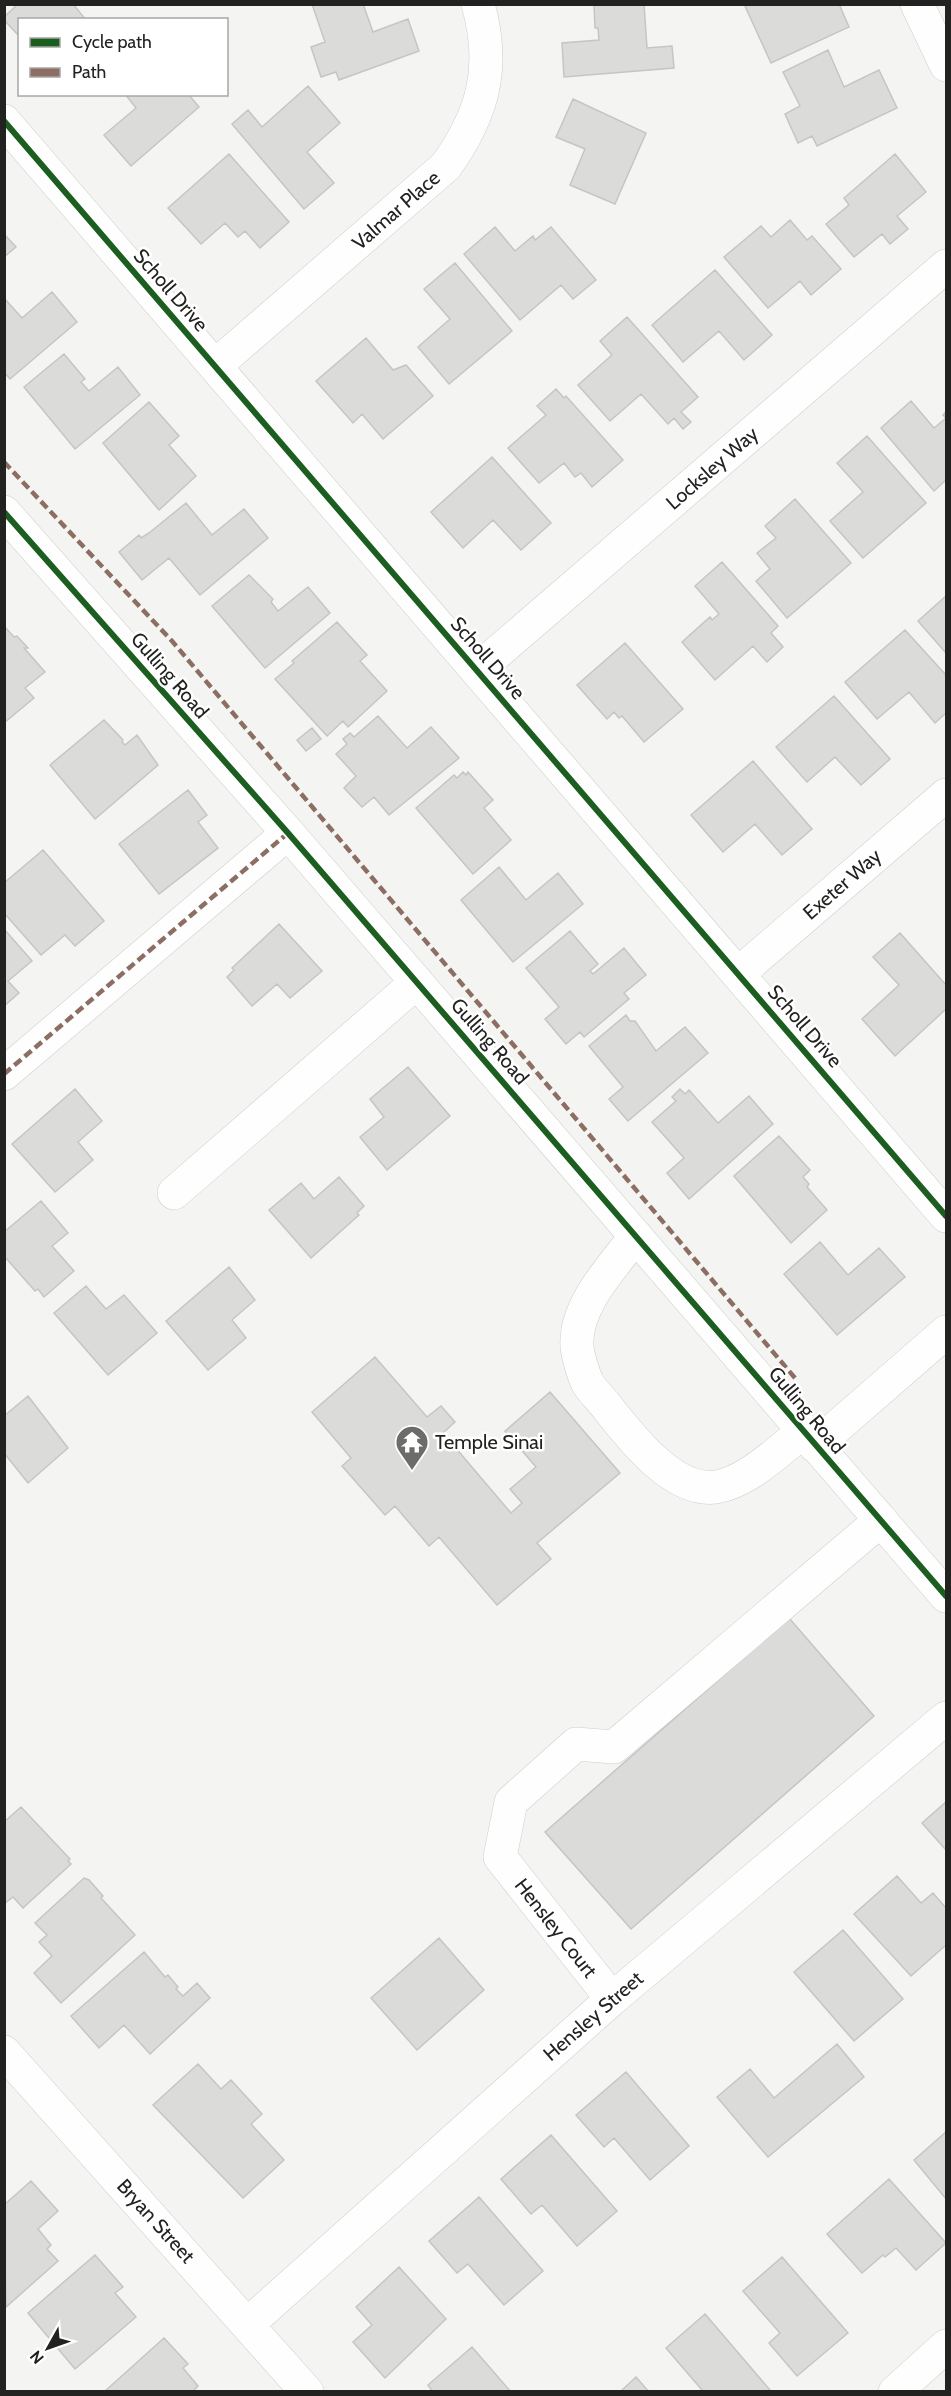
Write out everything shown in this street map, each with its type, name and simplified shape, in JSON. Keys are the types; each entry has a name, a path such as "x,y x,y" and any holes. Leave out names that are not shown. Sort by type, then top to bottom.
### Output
{"street":[{"name":"Valmar Place","path":"215,366 446,166 460,147 481,104 486,73 486,40 478,4"},
{"path":"917,4 946,65"},
{"name":"Scholl Drive","path":"4,121 946,1216"},
{"name":"Locksley Way","path":"477,670 946,266"},
{"name":"Gulling Road","path":"4,512 288,833 946,1596"},
{"name":"Exeter Way","path":"738,974 946,795"},
{"path":"4,1074 288,833"},
{"path":"174,1193 417,982"},
{"path":"636,1236 590,1300 580,1323 577,1346 587,1382 631,1437 659,1464 683,1482 715,1487 742,1477 809,1439 946,1332"},
{"name":"Hensley Court","path":"612,1999 500,1857 511,1802 576,1744 614,1747 881,1520"},
{"name":"Hensley Street","path":"248,2324 612,1999 946,1718"},
{"name":"Bryan Street","path":"4,2052 307,2391"},
{"path":"895,2391 946,2346"}],"building":[{"path":"18,4 73,4 84,18 18,18 18,35 4,20 4,17"},
{"path":"312,4 363,4 373,32 408,19 419,51 339,80 336,72 321,77 311,47 325,42"},
{"path":"594,4 644,4 647,48 672,46 674,68 564,77 562,43 599,40 598,28 595,28"},
{"path":"744,4 839,4 849,27 771,63"},
{"path":"828,50 844,87 879,70 897,108 817,146 812,136 798,143 785,114 800,106 783,72"},
{"path":"308,86 340,123 307,152 334,183 304,209 232,124 248,110 262,127"},
{"path":"127,96 190,96 199,107 131,166 104,135 136,108"},
{"path":"573,99 646,133 615,204 570,185 585,149 556,137"},
{"path":"229,154 289,222 260,248 245,231 238,237 225,223 201,244 168,208"},
{"path":"895,154 926,192 897,216 908,229 890,244 882,234 854,257 826,224 849,205 844,198"},
{"path":"790,220 807,240 812,236 841,269 811,295 800,281 768,308 724,257 761,226 771,237"},
{"path":"495,227 515,251 533,236 535,240 551,227 596,280 573,299 561,285 520,320 464,254"},
{"path":"4,234 16,247 4,257"},
{"path":"455,263 512,331 449,384 418,347 450,319 424,289"},
{"path":"715,270 772,335 744,360 719,331 683,362 652,325"},
{"path":"52,292 77,322 10,379 4,372 4,298 22,318"},
{"path":"627,317 698,397 681,412 691,422 683,429 674,418 668,424 641,394 610,421 578,385 612,355 600,341"},
{"path":"366,338 393,370 406,365 433,396 383,439 362,414 353,423 316,381"},
{"path":"64,354 85,379 81,382 89,391 118,367 140,395 75,449 24,387"},
{"path":"556,389 564,398 566,396 623,460 592,487 581,473 575,477 564,463 539,483 508,448 546,415 537,406"},
{"path":"911,401 934,428 946,418 946,480 934,491 881,428"},
{"path":"149,402 179,436 169,445 196,476 159,510 103,443"},
{"path":"867,436 926,503 863,558 830,521 863,492 837,463"},
{"path":"492,457 551,523 521,550 493,520 463,548 431,512"},
{"path":"795,499 851,563 787,618 756,581 770,569 757,553 776,538 765,526"},
{"path":"186,503 212,535 244,509 268,538 200,595 169,558 142,580 119,552 139,535 141,538 149,533"},
{"path":"722,562 778,626 771,633 783,647 767,662 753,646 715,680 682,642 710,617 712,620 719,614 695,586"},
{"path":"249,575 273,599 271,602 278,611 308,587 330,613 265,668 212,606"},
{"path":"946,596 946,653 918,621"},
{"path":"337,622 367,655 360,661 387,691 348,727 343,721 327,736 275,679"},
{"path":"4,626 28,648 24,648 45,672 25,688 34,698 4,723"},
{"path":"905,630 946,675 946,713 935,723 909,692 877,719 845,682"},
{"path":"625,643 683,709 644,742 622,716 619,718 614,712 607,719 577,685"},
{"path":"834,696 890,759 861,785 835,757 807,782 776,747"},
{"path":"378,716 407,748 431,727 459,758 389,815 374,797 362,807 344,788 356,776 336,754 347,744 343,739 350,733 354,737"},
{"path":"104,720 125,745 137,735 158,765 95,819 50,765"},
{"path":"312,728 321,739 306,751 297,740"},
{"path":"753,761 812,829 782,855 755,824 723,852 691,815"},
{"path":"463,772 466,775 468,772 493,800 484,808 511,840 473,874 416,808 454,775 457,778"},
{"path":"188,790 207,815 198,822 218,848 159,894 119,844"},
{"path":"43,850 104,921 75,946 65,935 41,955 4,913 4,883"},
{"path":"499,867 526,900 558,873 583,904 513,962 461,900"},
{"path":"279,924 322,971 290,998 277,984 252,1006 227,977 234,970 232,968"},
{"path":"4,929 32,961 8,981 19,993 4,1006"},
{"path":"570,931 598,964 590,971 593,974 624,948 646,975 624,993 629,999 584,1037 580,1032 566,1044 545,1019 559,1007 526,968"},
{"path":"900,933 946,985 946,1009 895,1056 862,1019 899,985 873,957"},
{"path":"626,1015 630,1021 635,1021 656,1051 685,1027 708,1053 628,1121 609,1099 623,1087 589,1046"},
{"path":"408,1067 450,1116 387,1170 360,1137 384,1117 370,1099"},
{"path":"75,1089 102,1121 78,1142 93,1160 55,1192 12,1144"},
{"path":"680,1089 685,1094 689,1090 718,1123 749,1096 773,1124 689,1199 667,1173 684,1158 652,1122 676,1101 672,1097"},
{"path":"779,1136 810,1170 803,1177 809,1184 807,1187 827,1210 791,1243 734,1176"},
{"path":"339,1177 364,1206 357,1213 359,1215 311,1258 269,1210 301,1183 314,1199"},
{"path":"41,1201 68,1233 52,1246 74,1271 44,1297 38,1289 35,1291 4,1256 4,1232"},
{"path":"820,1242 848,1275 879,1248 905,1277 837,1335 784,1274"},
{"path":"229,1267 255,1300 232,1320 246,1338 208,1370 166,1321"},
{"path":"86,1286 106,1309 124,1295 157,1333 108,1375 54,1313"},
{"path":"375,1357 427,1417 441,1406 455,1422 443,1433 511,1513 522,1503 510,1489 536,1467 505,1431 550,1392 620,1473 537,1543 551,1559 497,1605 439,1537 429,1546 395,1506 385,1515 342,1466 351,1458 312,1412"},
{"path":"28,1396 68,1448 28,1483 4,1453 4,1416"},
{"path":"789,1618 874,1716 631,1929 545,1832"},
{"path":"946,1802 946,1850 922,1823"},
{"path":"21,1807 70,1859 68,1861 71,1864 23,1908 13,1897 4,1904 4,1822"},
{"path":"897,1876 921,1903 933,1893 946,1908 946,1945 911,1976 854,1914"},
{"path":"84,1878 89,1880 103,1896 101,1898 135,1935 61,2003 34,1973 52,1956 39,1942 47,1935 35,1923"},
{"path":"843,1930 903,1999 854,2041 794,1972"},
{"path":"439,1938 484,1990 417,2050 371,1998"},
{"path":"144,1952 165,1977 168,1975 183,1996 197,1983 210,1998 150,2054 124,2025 99,2048 71,2016"},
{"path":"837,2044 864,2077 768,2157 717,2097 750,2069 774,2098"},
{"path":"198,2064 221,2089 231,2080 262,2114 251,2124 284,2160 243,2198 153,2105"},
{"path":"626,2072 689,2146 650,2180 614,2138 604,2147 576,2115"},
{"path":"946,2132 946,2199 914,2160"},
{"path":"551,2135 617,2211 577,2246 542,2205 531,2214 501,2179"},
{"path":"889,2179 946,2243 916,2270 896,2248 885,2257 883,2255 862,2273 827,2234"},
{"path":"31,2181 58,2211 38,2229 51,2245 47,2249 58,2261 6,2307 4,2205"},
{"path":"479,2197 543,2271 504,2305 468,2264 457,2273 429,2241"},
{"path":"95,2255 123,2287 115,2293 136,2317 75,2369 28,2313"},
{"path":"782,2257 848,2333 797,2376 769,2343 780,2333 743,2291"},
{"path":"399,2267 446,2319 385,2378 353,2342 372,2325 356,2307"},
{"path":"705,2314 770,2390 769,2392 700,2392 702,2390 666,2348"},
{"path":"164,2338 188,2364 183,2368 198,2386 192,2392 104,2392"},
{"path":"472,2347 511,2392 433,2392 428,2385"},
{"path":"636,2377 649,2392 620,2392"}],"marked path":[{"path":"4,462 172,641 795,1378"},
{"path":"4,1074 288,833"}],"cycle path":[{"path":"4,121 946,1216"},
{"path":"4,512 288,833 946,1596"}],"place":[{"name":"Temple Sinai","path":"412,1471"}]}
